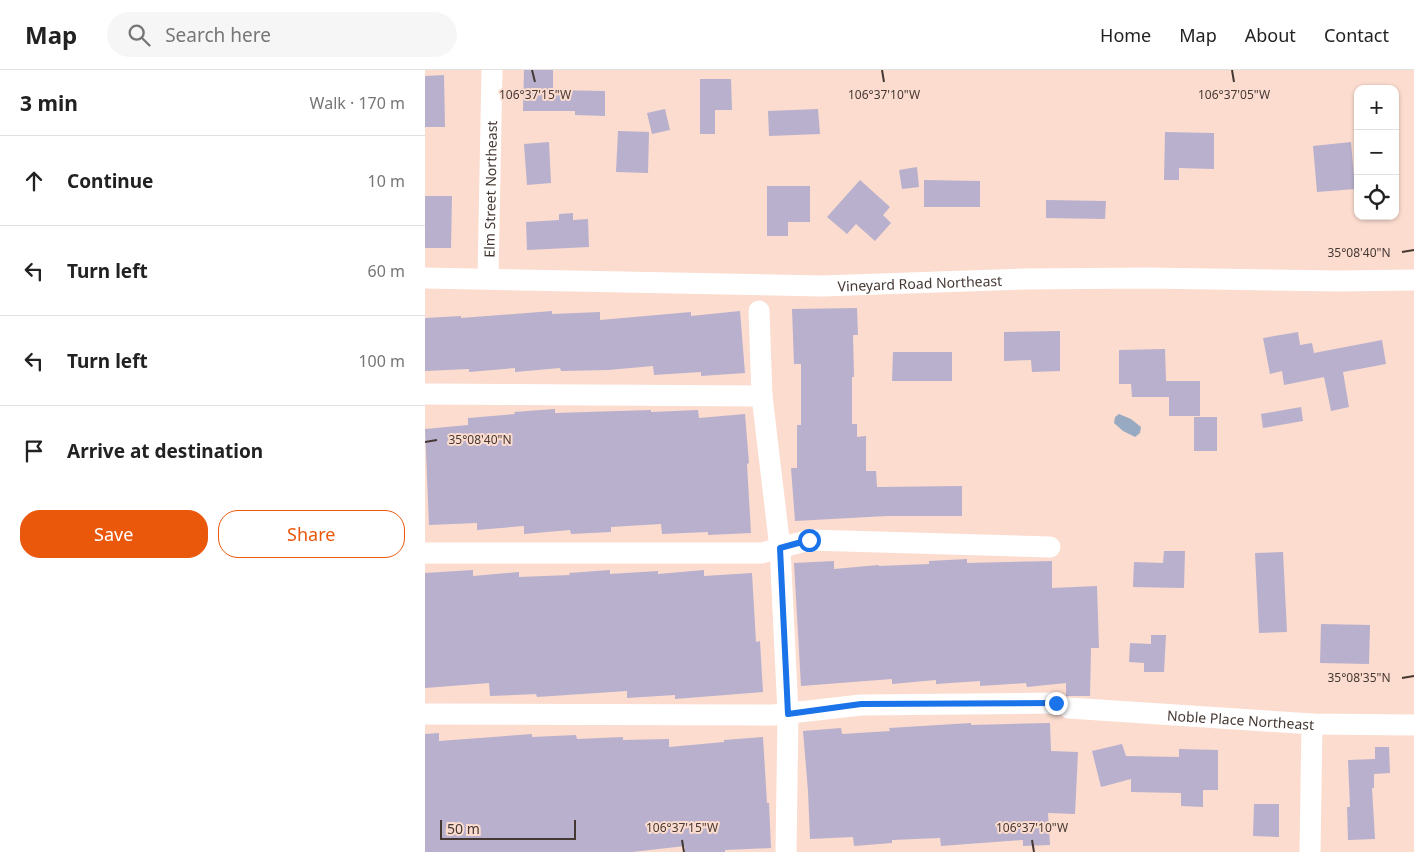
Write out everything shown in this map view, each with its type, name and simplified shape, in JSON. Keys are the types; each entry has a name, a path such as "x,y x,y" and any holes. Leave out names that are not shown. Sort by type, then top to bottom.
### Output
{"street":[{"name":"Elm Street Northeast","path":"488,278 492,70"},
{"name":"Vineyard Road Northeast","path":"425,278 822,286 1026,279 1414,280"},
{"path":"759,311 762,396 780,548 788,714 786,852"},
{"path":"425,394 762,396"},
{"path":"425,553 762,553 809,540 1049,547"},
{"name":"Noble Place Northeast","path":"425,714 773,716 861,704 1062,706 1312,724 1414,725"},
{"path":"1310,852 1312,724"}],"water":[{"path":"1119,414 1131,419 1141,427 1140,433 1135,437 1123,431 1114,423 1115,417"}],"building":[{"path":"524,70 553,70 553,90 605,91 605,116 575,115 575,111 523,111"},
{"path":"444,75 445,127 425,127 425,76"},
{"path":"700,79 731,79 732,110 715,110 715,134 700,134"},
{"path":"665,109 670,130 652,134 647,113"},
{"path":"818,109 820,134 769,136 768,111"},
{"path":"618,131 649,132 648,173 616,172"},
{"path":"1165,132 1214,133 1214,169 1179,168 1179,180 1164,180"},
{"path":"549,142 551,183 527,185 524,144"},
{"path":"1351,142 1354,189 1317,192 1313,146"},
{"path":"917,167 919,187 902,189 899,170"},
{"path":"860,180 890,207 883,215 891,223 875,241 856,224 847,234 827,217"},
{"path":"924,180 980,181 980,207 924,207"},
{"path":"767,186 810,186 810,222 788,222 788,236 767,236"},
{"path":"425,196 452,196 451,248 425,248"},
{"path":"1046,200 1106,201 1105,219 1046,218"},
{"path":"573,213 573,220 588,219 589,247 527,250 526,222 559,220 559,214"},
{"path":"857,308 858,335 853,335 852,424 857,424 857,437 866,436 866,471 876,471 877,487 962,486 962,516 887,516 795,521 791,468 797,468 797,425 801,425 801,364 794,364 792,309"},
{"path":"552,311 552,314 600,312 600,320 691,312 691,316 740,311 745,373 701,376 701,372 654,375 653,366 608,370 561,371 560,368 515,372 515,368 469,372 469,369 425,371 425,318 461,316 461,318"},
{"path":"1060,331 1060,371 1032,372 1031,360 1004,361 1004,332"},
{"path":"1298,332 1300,345 1312,343 1314,353 1382,340 1386,364 1343,372 1349,407 1331,411 1324,377 1284,385 1282,371 1270,374 1263,338"},
{"path":"1165,349 1166,381 1200,381 1200,416 1169,416 1169,397 1132,397 1131,384 1119,384 1119,350"},
{"path":"893,352 952,352 952,381 892,381"},
{"path":"1301,407 1303,421 1263,428 1261,414"},
{"path":"555,409 555,413 698,410 699,418 745,414 749,463 747,464 751,533 708,535 708,532 662,534 661,524 611,527 611,532 571,534 570,530 524,534 524,526 477,530 477,523 429,525 425,429 468,425 468,418"},
{"path":"1194,417 1217,417 1217,451 1194,451"},
{"path":"1164,551 1185,551 1184,588 1133,587 1134,562 1163,563"},
{"path":"1283,552 1287,632 1259,633 1255,553"},
{"path":"967,559 967,563 1052,561 1052,588 1097,586 1099,648 1091,648 1090,696 1066,696 1066,683 1027,687 1026,683 980,686 980,681 936,684 936,680 892,684 892,679 801,686 794,563 834,561 834,569 879,565 929,564 929,561"},
{"path":"473,570 473,576 519,572 519,577 570,575 569,573 610,570 610,574 658,571 658,574 704,570 704,576 752,573 756,642 760,641 763,692 675,699 675,695 627,698 627,691 537,697 536,694 490,696 489,683 425,688 425,573"},
{"path":"1321,624 1370,625 1369,664 1320,663"},
{"path":"1151,635 1166,635 1164,672 1144,672 1144,663 1129,662 1130,643 1151,644"},
{"path":"971,723 971,725 1050,723 1051,751 1078,752 1075,814 1048,813 1050,845 1023,846 1023,840 941,846 940,838 892,840 892,843 854,846 853,837 810,839 803,731 841,728 842,734 890,731 889,728"},
{"path":"439,733 439,741 532,734 532,737 576,735 577,739 623,737 623,740 669,739 669,747 763,737 771,848 725,850 725,852 685,852 685,846 632,852 425,852 425,734"},
{"path":"1122,744 1126,756 1179,757 1179,749 1218,750 1218,790 1203,790 1203,807 1181,806 1181,793 1131,792 1131,779 1101,787 1092,751"},
{"path":"1375,747 1389,747 1390,773 1374,774 1374,788 1372,788 1375,839 1348,840 1347,807 1350,807 1348,760 1375,759"},
{"path":"1254,804 1279,804 1279,837 1253,836"}],"route":[{"path":"809,540 780,548 788,714 861,704 1056,703"}]}
